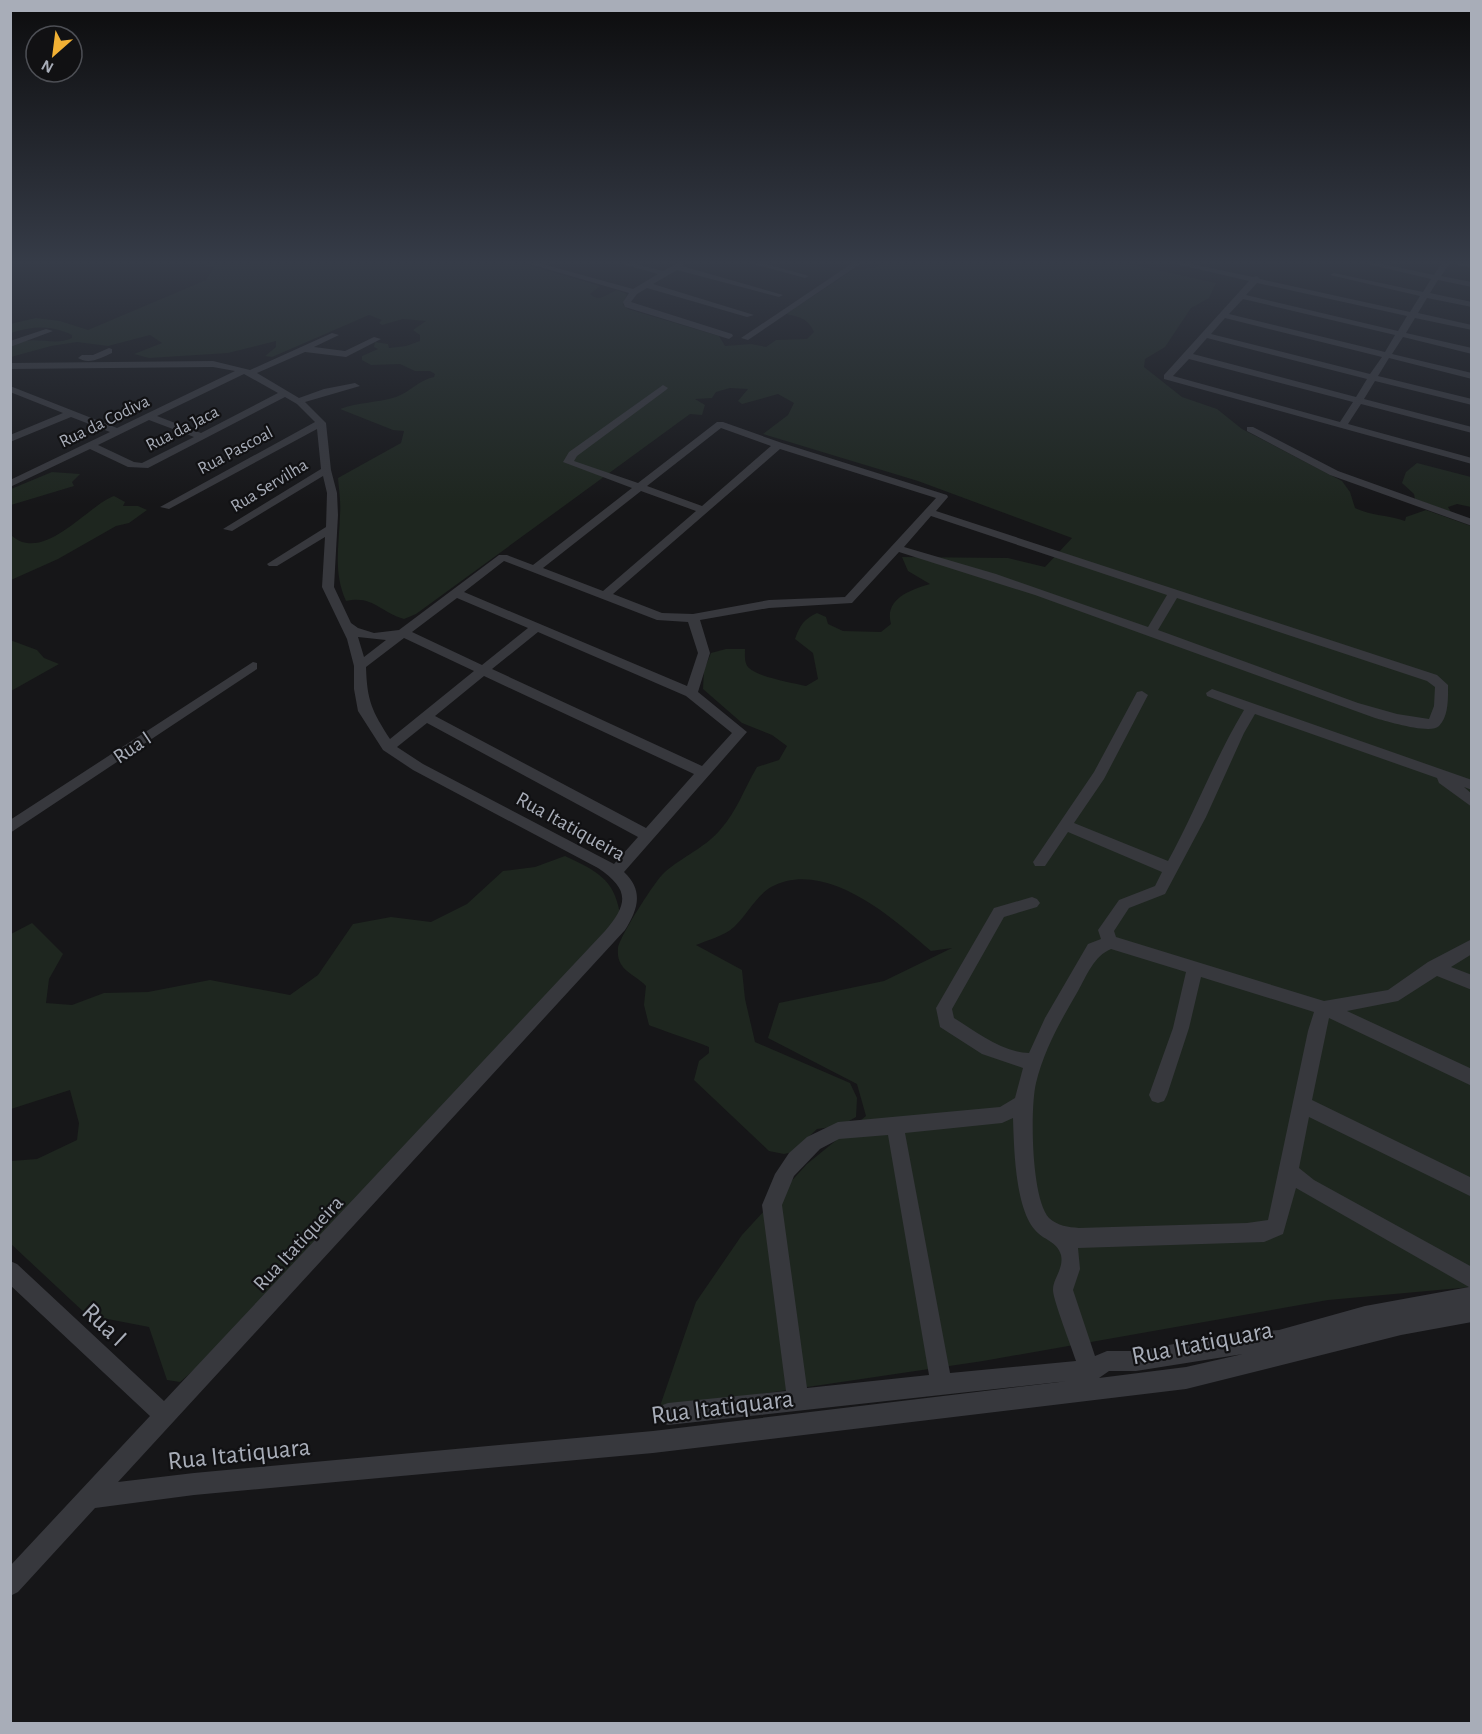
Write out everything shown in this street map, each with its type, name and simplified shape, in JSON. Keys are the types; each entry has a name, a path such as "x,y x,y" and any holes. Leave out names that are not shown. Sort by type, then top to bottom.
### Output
{"street":[{"name":"Rua da Codiva","path":"10,484 247,372 319,343"},
{"path":"305,350 346,354 369,343"},
{"path":"1196,343 1168,372 1167,377 1472,461"},
{"path":"1235,343 1472,402"},
{"path":"1338,343 1472,376"},
{"path":"1342,426 1371,377 1395,343"},
{"path":"1436,343 1472,351"},
{"path":"58,367 76,355 95,358 109,351"},
{"path":"1185,355 1472,430"},
{"path":"10,366 213,364 247,372 292,397 321,423"},
{"name":"Rua da Jaca","path":"92,446 138,466 150,464 201,436 292,397 355,386"},
{"path":"663,388 579,449 569,459 571,464 704,510"},
{"path":"10,389 119,432"},
{"path":"10,399 22,394"},
{"path":"10,440 69,414"},
{"path":"150,417 201,436"},
{"name":"Rua Itatiqueira","path":"90,1497 626,920 632,905 631,890 616,871 418,767 388,747 365,711 360,689 360,666 346,620 332,596 327,578 332,528 332,493 326,470 321,423"},
{"name":"Rua Pascoal","path":"165,507 321,423"},
{"path":"360,666 503,557 535,569 605,595 661,616 693,618 769,604 848,600 943,497 778,445 720,424 535,569"},
{"path":"1250,429 1334,473 1472,523"},
{"path":"605,595 778,445"},
{"name":"Rua Servilha","path":"228,529 326,470"},
{"path":"897,548 942,560 1351,704 1417,724 1434,724 1443,696 1442,685 1432,678 929,512"},
{"path":"273,564 332,528"},
{"path":"456,593 691,693 740,732 616,871"},
{"path":"1150,633 1174,593"},
{"path":"691,693 704,653 693,618"},
{"path":"346,620 349,628 366,636 403,633 704,773"},
{"path":"388,747 537,627"},
{"name":"Rua I","path":"10,828 253,666"},
{"path":"1212,693 1472,785"},
{"path":"1040,862 1109,757 1142,695"},
{"path":"1110,942 1106,930 1116,912 1124,904 1160,890 1199,817 1237,733 1252,708"},
{"path":"427,717 648,836"},
{"path":"1433,772 1472,802"},
{"path":"1065,825 1171,869"},
{"path":"1032,903 999,912 944,1008 946,1022 978,1042 1019,1062 1034,1061"},
{"path":"1089,1380 1063,1290 1072,1270 1070,1248 1041,1222 1026,1177 1023,1103 1034,1061 1094,949 1110,942 1324,1008 1472,1078"},
{"path":"1324,1008 1392,996 1434,967 1472,945"},
{"path":"1158,1095 1181,1028 1195,967"},
{"path":"1434,967 1472,983"},
{"path":"1059,1236 1079,1238 1264,1232 1276,1227 1283,1205 1316,1031 1324,1008"},
{"path":"798,1400 771,1205 778,1182 793,1161 819,1138 838,1131 1002,1115 1023,1103"},
{"path":"1301,1104 1472,1188"},
{"path":"895,1125 942,1386"},
{"path":"1289,1171 1307,1186 1472,1278"},
{"name":"Rua I","path":"10,1271 164,1415"},
{"path":"1089,1380 1107,1361 1136,1361 1223,1345 1279,1340 1365,1316 1472,1296"},
{"name":"Rua Itatiquara","path":"90,1497 194,1484 653,1442 1089,1380 1186,1378 1401,1326 1472,1312"},
{"path":"668,1414 942,1386 1062,1371 1089,1380"},
{"path":"11,1580 90,1497"}],"shaded area":[{"path":"17,343 71,343 11,357 11,345"},
{"path":"84,343 120,343 108,346"},
{"path":"162,343 268,343 228,353 149,358 134,354"},
{"path":"276,343 305,343 272,357 265,356 276,347"},
{"path":"375,343 388,344 389,348 415,343 723,343 725,346 751,344 766,347 772,343 1168,343 1145,359 1144,367 1182,397 1217,409 1242,429 1342,481 1350,492 1355,508 1367,513 1405,521 1406,517 1426,510 1471,526 1471,1287 1328,1300 983,1361 659,1409 696,1302 742,1235 807,1164 866,1116 857,1084 768,1038 779,1003 884,981 952,948 931,951 897,923 857,895 813,880 792,880 771,887 730,930 696,945 742,970 745,999 755,1042 850,1083 857,1098 856,1117 840,1126 817,1129 793,1152 784,1154 769,1151 694,1080 699,1061 709,1053 709,1047 649,1025 644,1005 646,986 623,967 618,956 618,949 624,934 662,875 720,830 731,815 757,767 779,760 787,746 772,735 742,723 703,689 704,670 711,653 726,649 745,649 746,664 749,668 760,674 806,686 818,679 813,653 795,639 803,623 817,613 826,617 828,624 843,631 881,632 891,624 891,608 900,597 930,584 908,571 902,557 1008,558 1045,567 1072,538 918,481 763,434 788,415 794,403 778,394 742,404 738,401 748,389 730,388 716,392 712,398 695,399 705,405 702,415 690,414 416,614 404,619 370,602 346,601 338,569 340,506 338,478 401,443 404,431 393,430 340,409 396,397 434,377 435,374 430,371 415,371 400,364 371,365 362,360 362,356 378,349 374,347"},
{"path":"1417,463 1471,477 1471,507 1457,504 1448,507 1451,512 1415,499 1414,494 1402,483 1406,472"},
{"path":"52,472 80,474 72,482 74,486 11,505 11,489"},
{"path":"114,496 125,502 123,506 138,506 147,510 129,523 116,526 58,559 11,580 11,535 24,542 37,543 51,538 103,501"},
{"path":"10,640 37,650 44,658 59,664 11,691"},
{"path":"565,856 602,877 613,892 620,914 609,930 231,1338 180,1382 167,1380 149,1327 87,1315 11,1244 11,1161 37,1159 77,1140 79,1123 70,1090 11,1109 11,934 32,923 63,954 49,979 46,1003 72,1005 104,993 148,992 210,980 290,995 318,975 353,924 391,917 431,922 467,904 503,871 535,867"}]}
